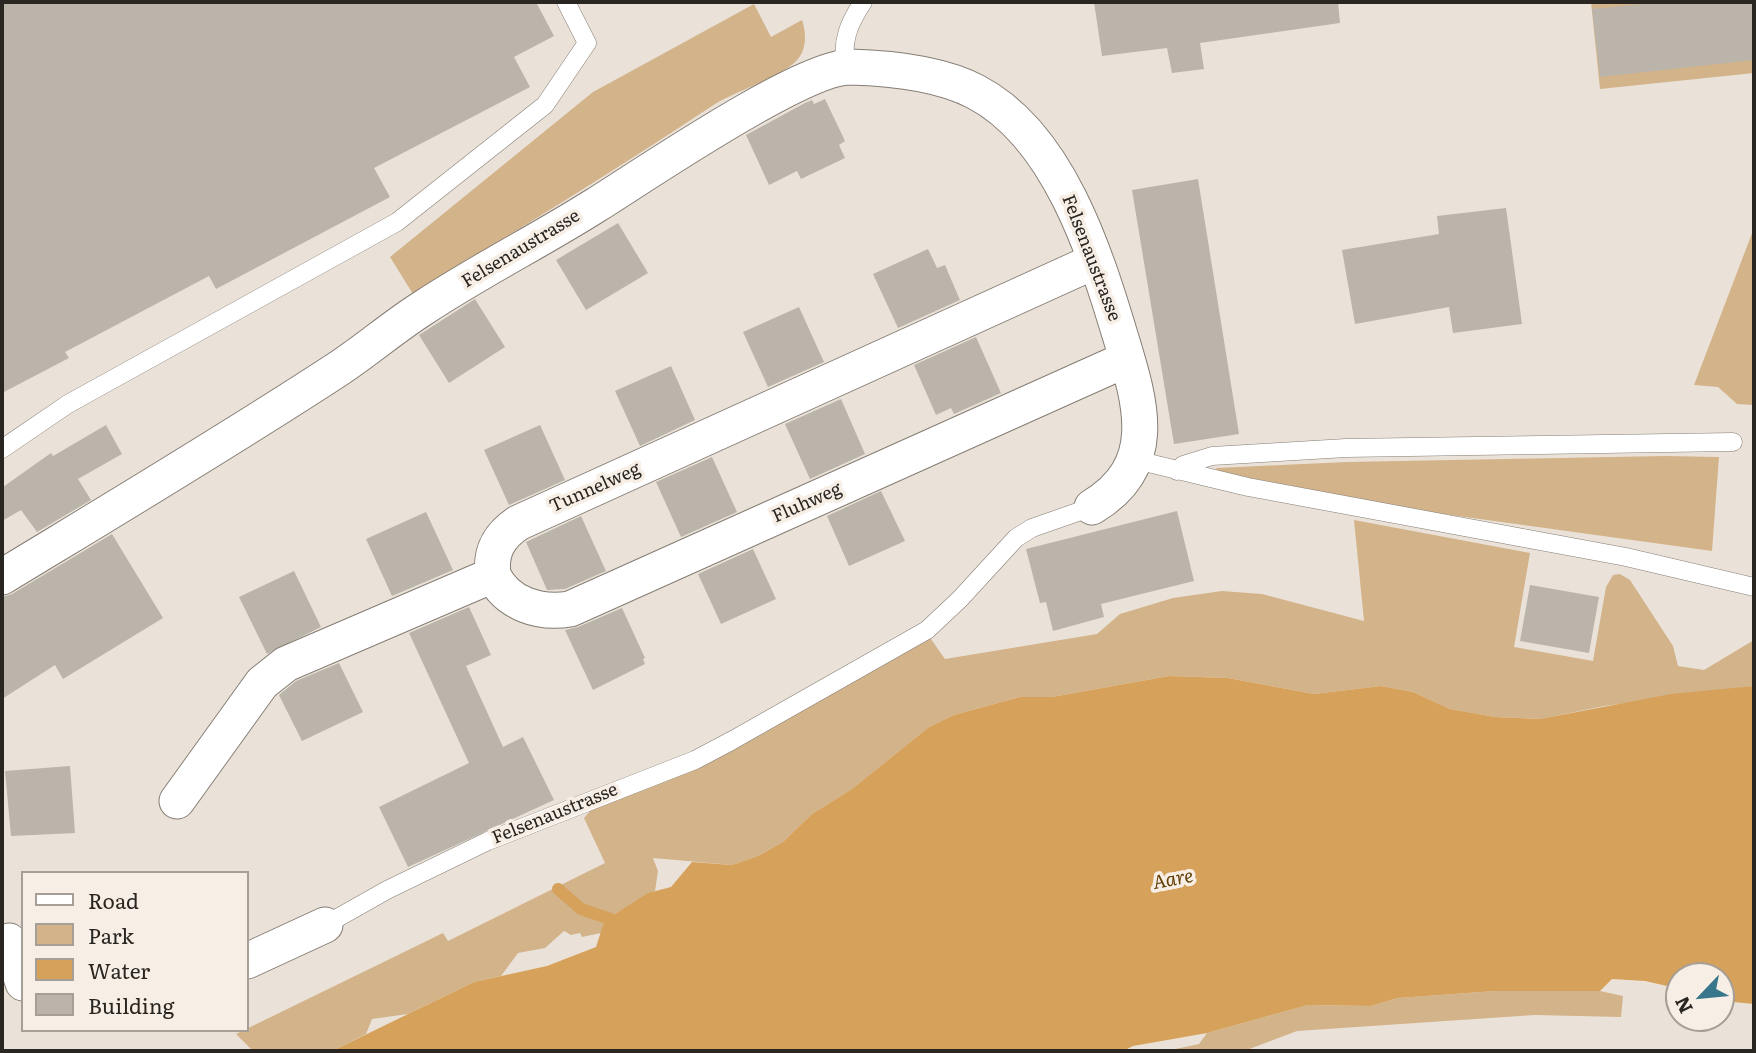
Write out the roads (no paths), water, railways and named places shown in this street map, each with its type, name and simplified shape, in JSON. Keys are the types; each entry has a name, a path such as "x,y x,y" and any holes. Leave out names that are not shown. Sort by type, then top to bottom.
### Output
{"street":[{"name":"Felsenaustrasse","path":"2,577 341,368 421,309 690,146 775,96 828,70 846,67 949,81 971,89 1000,107 1055,172 1069,197 1095,261 1127,359 1141,428 1136,460 1123,482 1110,496 1092,507"},
{"name":"Tunnelweg","path":"493,575 494,550 506,531 518,523 1095,261"},
{"name":"Fluhweg","path":"493,575 506,592 527,606 555,612 570,609 1127,359"},
{"path":"177,801 262,684 274,672 286,664 493,575"},
{"name":"Felsenaustrasse","path":"248,961 325,925"},
{"path":"9,942 21,977"}],"lane":[{"path":"2,449 68,404 376,235 481,157 545,105 587,43 566,2"},
{"path":"846,67 843,51 849,23 863,2"},
{"path":"1177,471 1183,465 1212,456 1346,448 1732,442"},
{"path":"1136,460 1177,471 1626,557 1754,587"},
{"name":"Felsenaustrasse","path":"325,925 387,890 488,841 695,760 770,720 926,630 960,600 1016,538 1032,528 1092,507"}],"water":[{"name":"Aare","path":"1169,676 1228,678 1314,694 1381,686 1413,692 1450,709 1495,717 1540,719 1671,694 1754,686 1754,1004 1735,1002 1735,962 1665,962 1665,986 1612,979 1600,991 1495,991 1398,998 1371,1006 1308,1005 1207,1033 1133,1046 1123,1051 332,1051 474,982 547,966 596,947 607,913 615,914 648,893 671,887 692,862 732,865 758,856 783,842 812,814 852,789 929,727 954,715 1020,697 1052,697"}],"waterway":[{"path":"558,889 581,909 622,923"}]}
